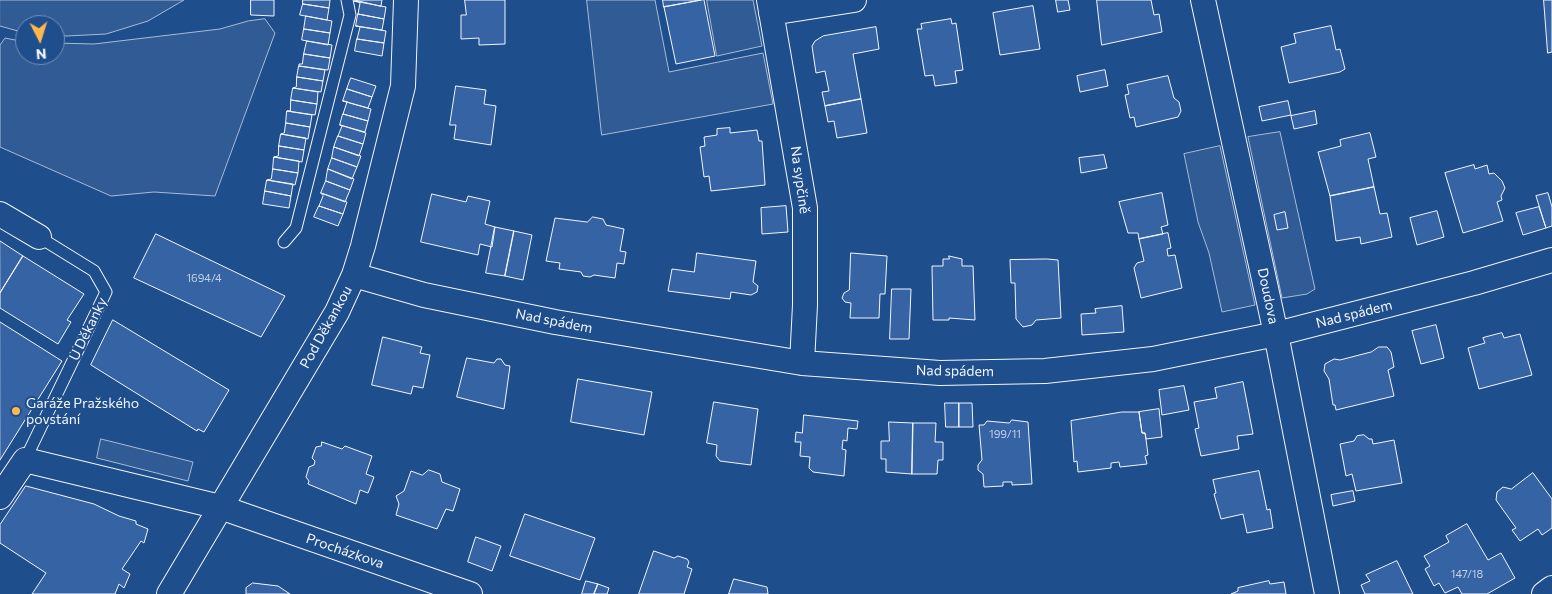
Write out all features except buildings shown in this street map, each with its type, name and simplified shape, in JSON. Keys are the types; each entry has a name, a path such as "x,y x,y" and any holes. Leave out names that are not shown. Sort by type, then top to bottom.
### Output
{"street":[{"name":"Pod Děkankou","path":"168,594 337,312 354,275 403,86 406,0"},
{"path":"770,6 854,0"},
{"name":"Doudova","path":"1203,0 1276,334 1326,594"},
{"name":"Na sypčině","path":"770,6 805,208 806,305 802,363"},
{"name":"U Děkanky","path":"0,214 39,237"},
{"name":"Nad spádem","path":"354,275 424,295 555,322 802,363 940,373 1045,371 1153,359 1276,334 1474,283 1552,260"},
{"path":"25,460 220,507"},
{"name":"U Děkanky","path":"0,497 25,460"},
{"name":"Procházkova","path":"220,507 470,594"},
{"path":"1544,594 1552,588"}],"lane":[{"path":"284,242 296,228 350,15 347,0"},
{"name":"U Děkanky","path":"25,460 106,292 94,271 39,237"}],"shaded area":[{"path":"0,0 184,0 148,21 106,34 65,36 65,15 15,15 15,30 0,26"},
{"path":"587,0 655,0 669,72 763,53 773,104 602,135"},
{"path":"707,0 753,0 762,46 717,56"},
{"path":"265,19 275,33 215,196 154,192 111,196 0,147 0,45 5,38 15,40 15,65 65,65 65,43 94,44 220,29 248,21"},
{"path":"1280,132 1315,289 1307,294 1282,298 1248,137"},
{"path":"1220,146 1255,305 1222,312 1209,253 1198,222 1184,154"},
{"path":"101,439 193,462 188,481 97,458"}],"place":[{"name":"Garáže Pražského povstání","path":"16,411"}]}
